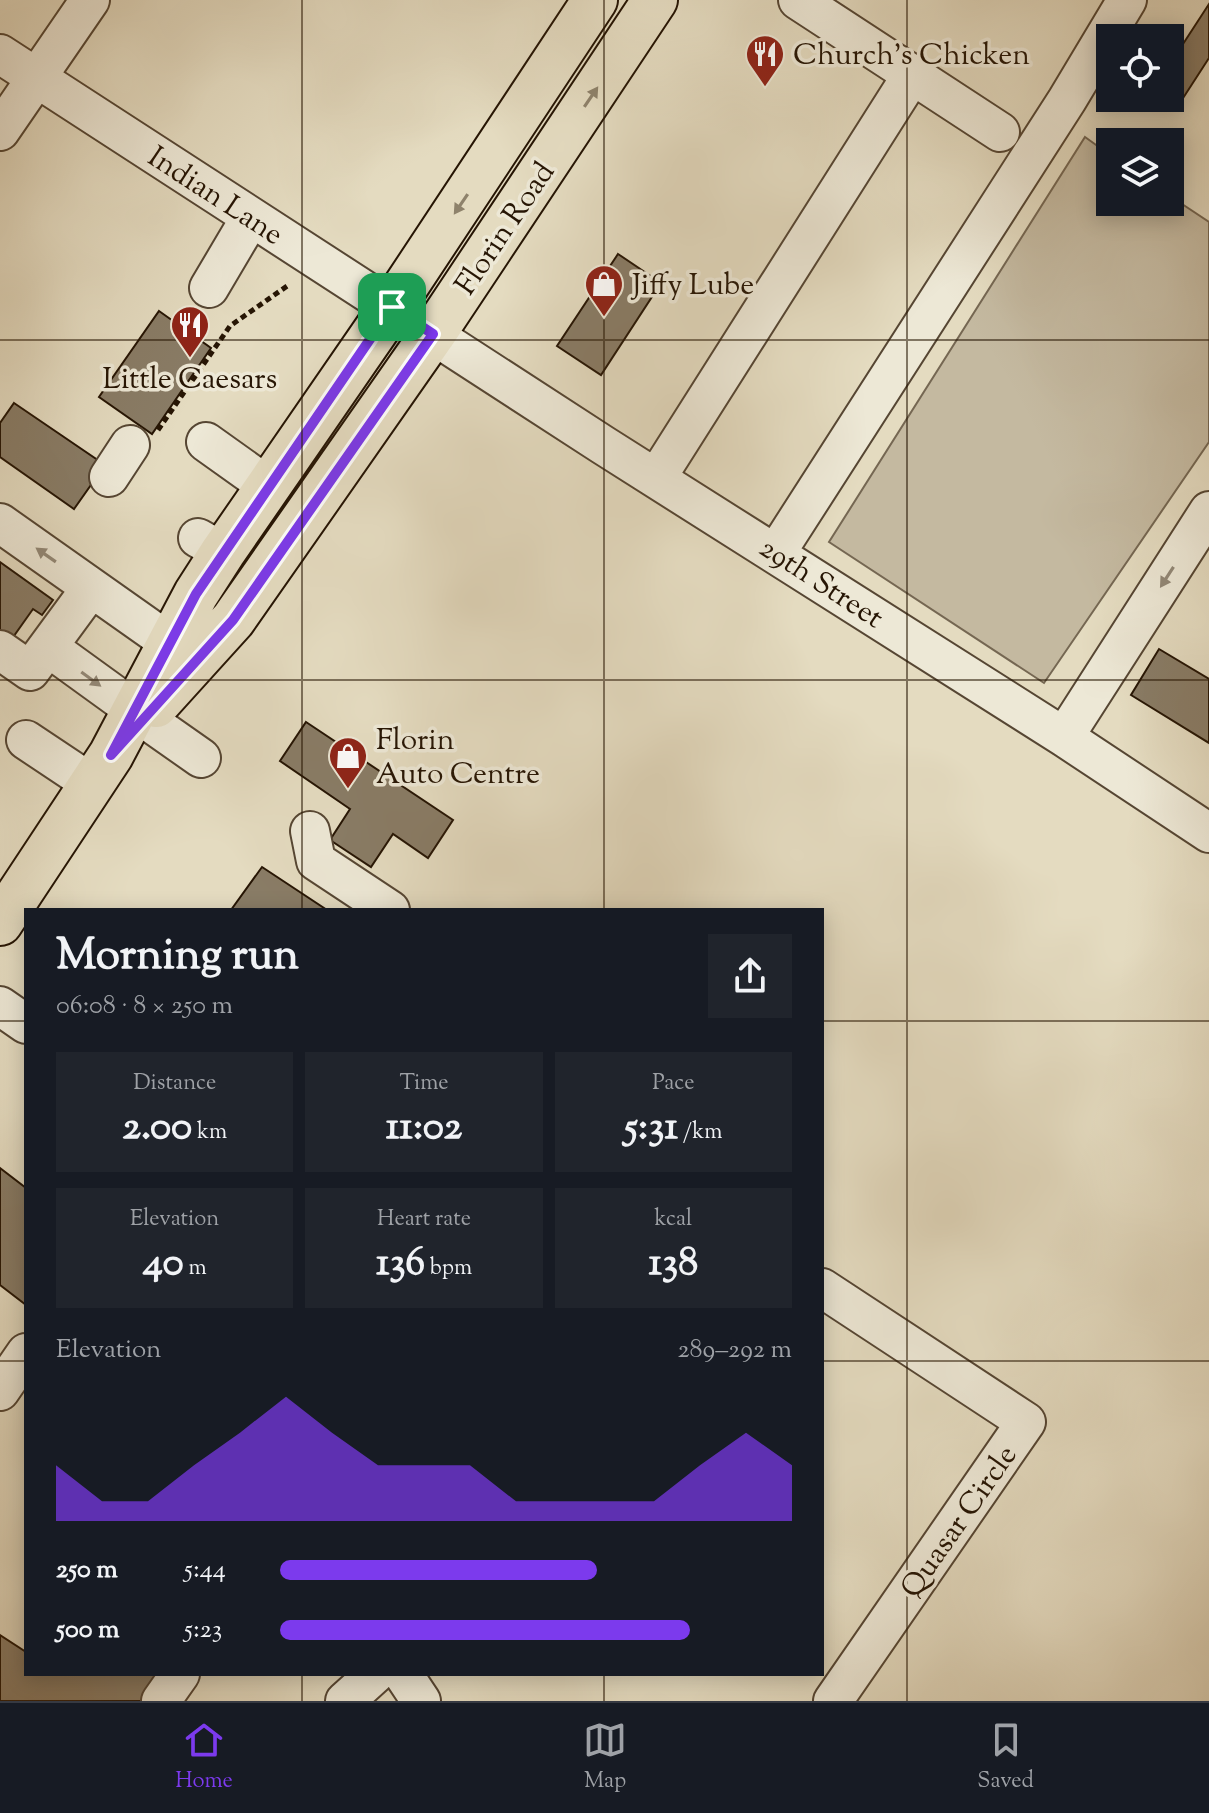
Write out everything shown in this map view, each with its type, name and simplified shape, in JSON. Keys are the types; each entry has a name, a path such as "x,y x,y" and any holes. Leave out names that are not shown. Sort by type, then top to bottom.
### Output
{"main road":[{"name":"Florin Road","path":"139,714 233,620 433,334 655,0"},
{"name":"Florin Road","path":"10,922 102,769 139,714 170,643 196,594 210,545 269,487 392,307 589,2"}],"street":[{"path":"0,131 90,0"},
{"path":"798,0 1000,132"},
{"path":"776,553 1067,100 1127,0"},
{"name":"Indian Lane","path":"0,54 433,334"},
{"path":"657,477 912,75"},
{"path":"209,288 251,217"},
{"name":"29th Street","path":"433,334 1209,833"},
{"path":"109,477 143,440"},
{"path":"206,442 269,487"},
{"path":"1064,737 1209,511"},
{"path":"0,523 170,643"},
{"path":"91,588 26,656 139,714 201,758"},
{"path":"26,740 102,769"},
{"path":"310,831 316,861 387,908"},
{"path":"0,1006 24,1023"},
{"name":"Quasar Circle","path":"824,1289 1026,1422 833,1701"},
{"path":"161,1701 179,1676"},
{"path":"345,1701 373,1676"},
{"path":"404,1676 421,1701"}],"path":[{"path":"143,440 230,326 290,284"}],"shaded area":[{"path":"1085,137 1096,145 1096,216 1184,216 1184,205 1209,222 1209,442 1044,683 829,542"}],"building":[{"path":"1209,4 1209,58 1184,97 1184,42"},
{"path":"618,254 661,283 601,375 557,346"},
{"path":"159,311 211,348 152,434 99,397"},
{"path":"14,403 105,465 74,509 0,457 0,423"},
{"path":"0,562 53,600 42,615 33,609 11,640 0,632"},
{"path":"1159,649 1209,679 1209,743 1131,695"},
{"path":"306,722 453,820 428,858 393,834 371,867 330,840 350,809 280,761"},
{"path":"262,867 324,908 232,908"},
{"path":"0,1168 24,1186 24,1303 0,1285"},
{"path":"0,1635 24,1651 24,1676 161,1676 143,1701 0,1701"}],"place":[{"name":"Church's Chicken","path":"765,88"},
{"name":"Jiffy Lube","path":"604,318"},
{"name":"Little Caesars","path":"190,359"},
{"name":"Florin Auto Centre","path":"348,790"}],"route":[{"path":"392,307 433,334 233,620 111,755 196,594 392,307"}]}
